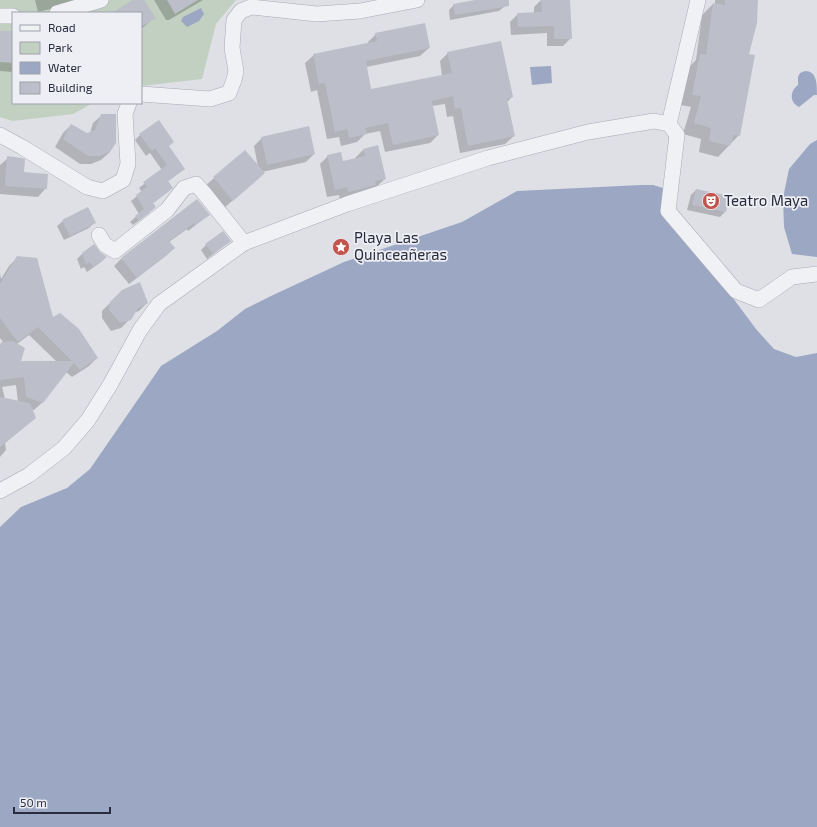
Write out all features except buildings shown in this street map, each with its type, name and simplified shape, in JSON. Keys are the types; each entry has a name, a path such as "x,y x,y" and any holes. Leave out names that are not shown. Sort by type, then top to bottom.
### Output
{"street":[{"path":"61,12 101,0"},
{"path":"142,94 210,99 229,93 236,71 232,48 234,20 241,11 251,7 317,14 360,6 417,0"},
{"path":"669,124 698,0"},
{"path":"0,16 12,16"},
{"path":"0,135 87,187 103,191 123,180 128,164 125,114 129,104"},
{"path":"0,491 30,475 69,443 88,420 110,385 140,330 159,304 244,243 295,225 347,204 488,158 588,132 654,121 669,124 677,135 668,211 736,291 759,300 792,277 817,274"},
{"path":"99,235 105,245 115,251 167,210 184,188 196,184 244,243"}],"green space":[{"path":"0,0 236,0 216,24 202,79 142,86 142,12 12,12 12,104 91,104 73,114 13,121 0,117"}],"water":[{"path":"201,8 204,14 199,21 187,27 181,21 183,17"},
{"path":"551,66 552,83 532,85 530,67"},
{"path":"805,71 812,73 816,79 817,95 814,95 799,107 792,99 792,93 798,85 798,77 800,73"},
{"path":"817,140 817,257 792,254 784,227 783,198 789,169 810,144"},
{"path":"653,185 663,188 709,266 756,329 774,349 796,357 817,353 817,827 0,827 0,527 21,507 67,488 90,469 161,366 217,331 245,309 344,262 462,222 517,191"}],"place":[{"name":"Teatro Maya","path":"711,201"},
{"name":"Playa Las Quinceañeras","path":"341,247"}]}
